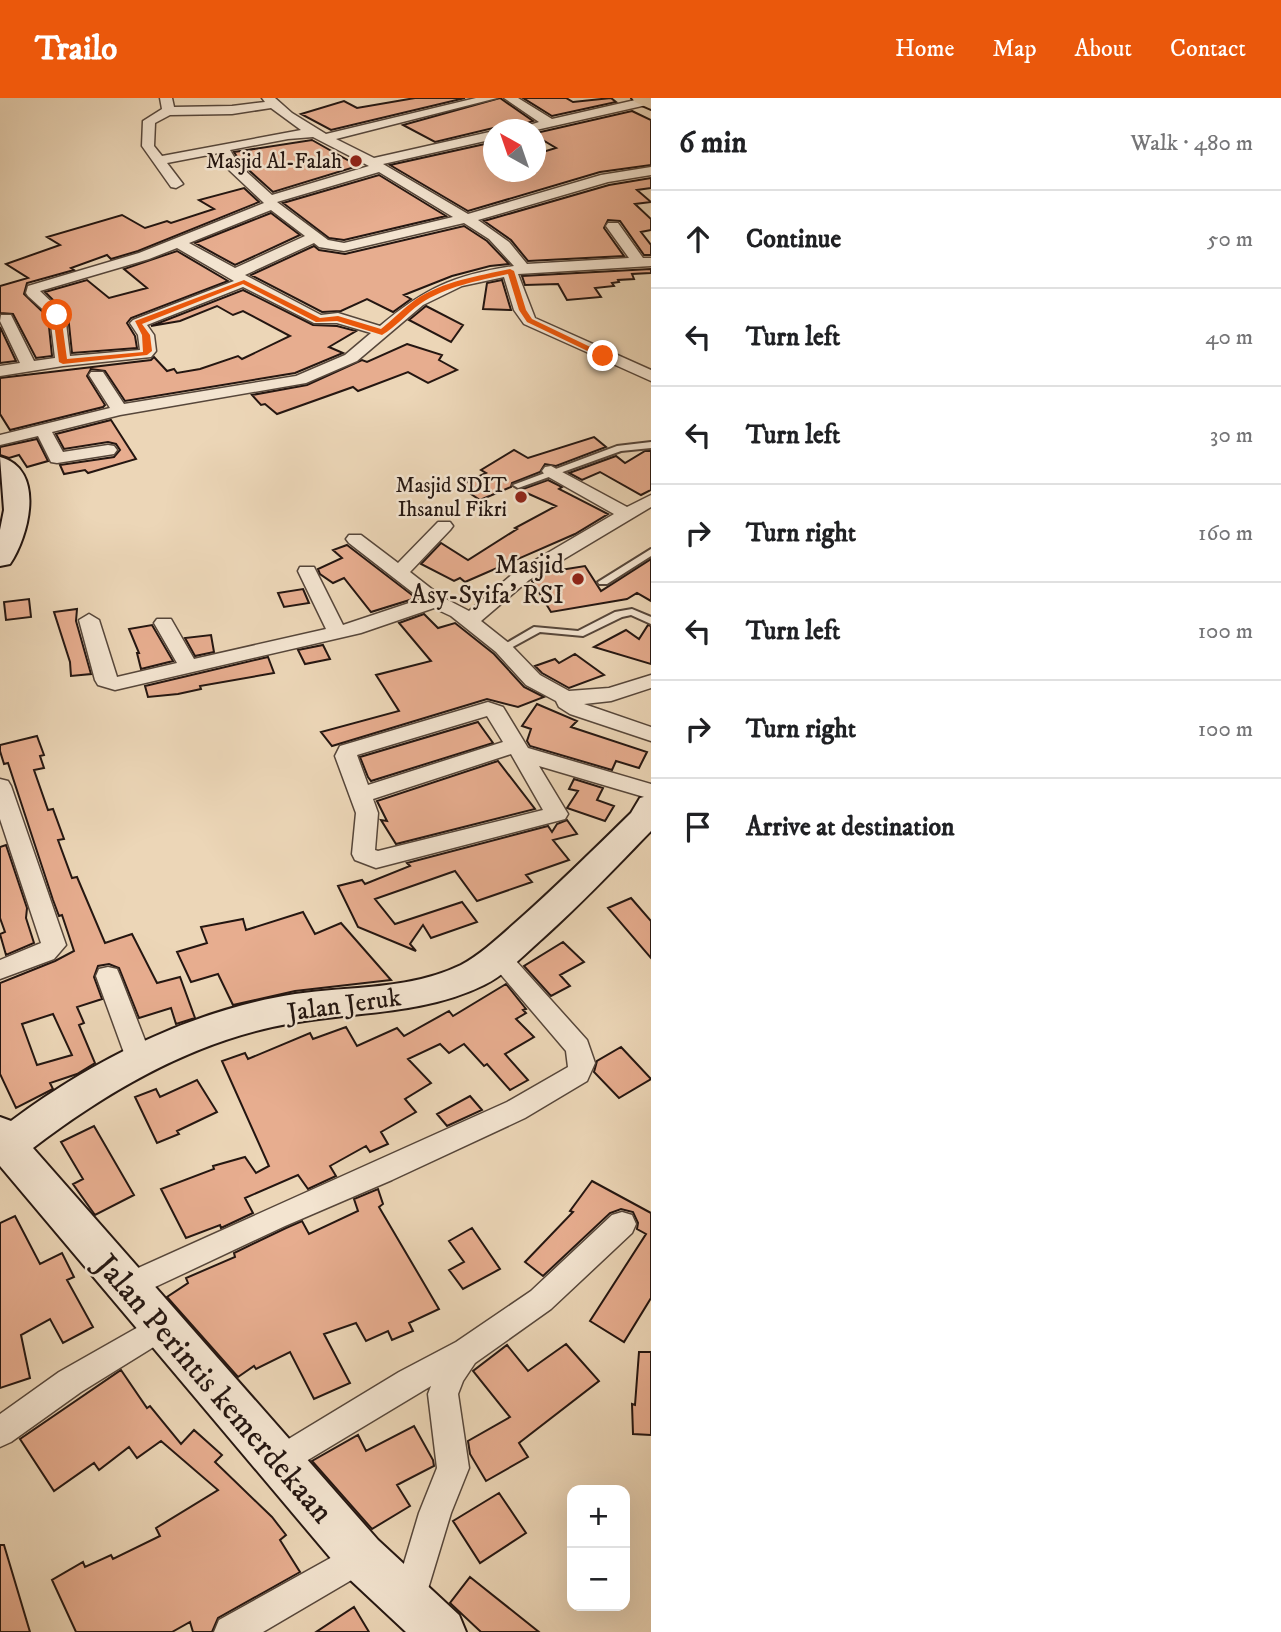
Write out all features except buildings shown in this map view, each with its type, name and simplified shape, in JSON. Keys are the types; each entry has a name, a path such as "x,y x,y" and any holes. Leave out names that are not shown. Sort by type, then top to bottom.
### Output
{"main road":[{"path":"0,465 16,483 18,512 0,558"},
{"name":"Jalan Jeruk","path":"2,1143 75,1096 141,1061 268,1014 397,999 437,989 473,974 499,957 552,911 642,821 651,806"},
{"name":"Jalan Perintis kemerdekaan","path":"2,1143 361,1558 442,1632"}],"street":[{"path":"439,98 450,106"},
{"path":"159,160 288,135 320,136 491,98"},
{"path":"510,98 550,123"},
{"path":"176,184 148,146 149,121 167,105 232,110 271,101 320,136 377,165 436,202 467,217 507,245 517,270 523,310 529,321 651,376"},
{"path":"546,124 647,101"},
{"path":"450,127 471,140"},
{"path":"63,362 57,315 33,293 33,289 179,243 270,203 377,165 483,137"},
{"path":"223,149 234,167 270,203 324,244 344,247 585,184 651,171"},
{"path":"613,226 645,262"},
{"path":"0,371 145,354 148,351 146,335 138,323 239,278 315,237"},
{"path":"179,243 319,320 338,318 382,332"},
{"path":"0,440 120,410 300,380 342,364 418,302 457,283 517,270 645,262"},
{"path":"6,318 30,368"},
{"path":"97,375 120,410"},
{"path":"41,429 50,440 57,458 108,450"},
{"path":"551,471 627,514"},
{"path":"469,621 522,576 651,500"},
{"path":"398,572 444,526"},
{"path":"355,539 435,601 469,621 503,648 533,680 548,690 567,698 611,694 651,681"},
{"path":"307,571 337,633"},
{"path":"89,620 105,680 109,683 337,633 435,601"},
{"path":"164,623 188,666"},
{"path":"567,698 566,702 577,709 651,734"},
{"path":"488,709 496,712 519,749 557,810 554,815 376,860 363,854 368,824 362,795 346,756 351,748 488,709"},
{"path":"362,795 519,749 651,792"},
{"path":"0,786 54,945 46,953 0,970"},
{"path":"128,1286 275,1217 516,1110 578,1074 583,1063 578,1047 499,957"},
{"path":"108,976 141,1061"},
{"path":"278,1463 410,1382 466,1352 541,1300 622,1224"},
{"path":"0,1432 70,1382 163,1326"},
{"path":"409,1600 435,1513 453,1468 443,1394 451,1373 466,1352"},
{"path":"231,1632 361,1558"}],"lane":[{"path":"518,485 620,448 651,444"},
{"path":"603,582 651,552"},
{"path":"503,648 538,629 579,634 619,614 632,612 651,621"}],"place":[{"name":"Masjid Al-Falah","path":"356,161"},
{"name":"Masjid SDIT Ihsanul Fikri","path":"521,497"},
{"name":"Masjid Asy-Syifa' RSI","path":"578,579"}],"route":[{"path":"57,315 63,362 138,356 148,351 146,335 136,324 244,282 319,320 338,318 382,332 433,293 457,283 510,271 529,321 603,356"}]}
